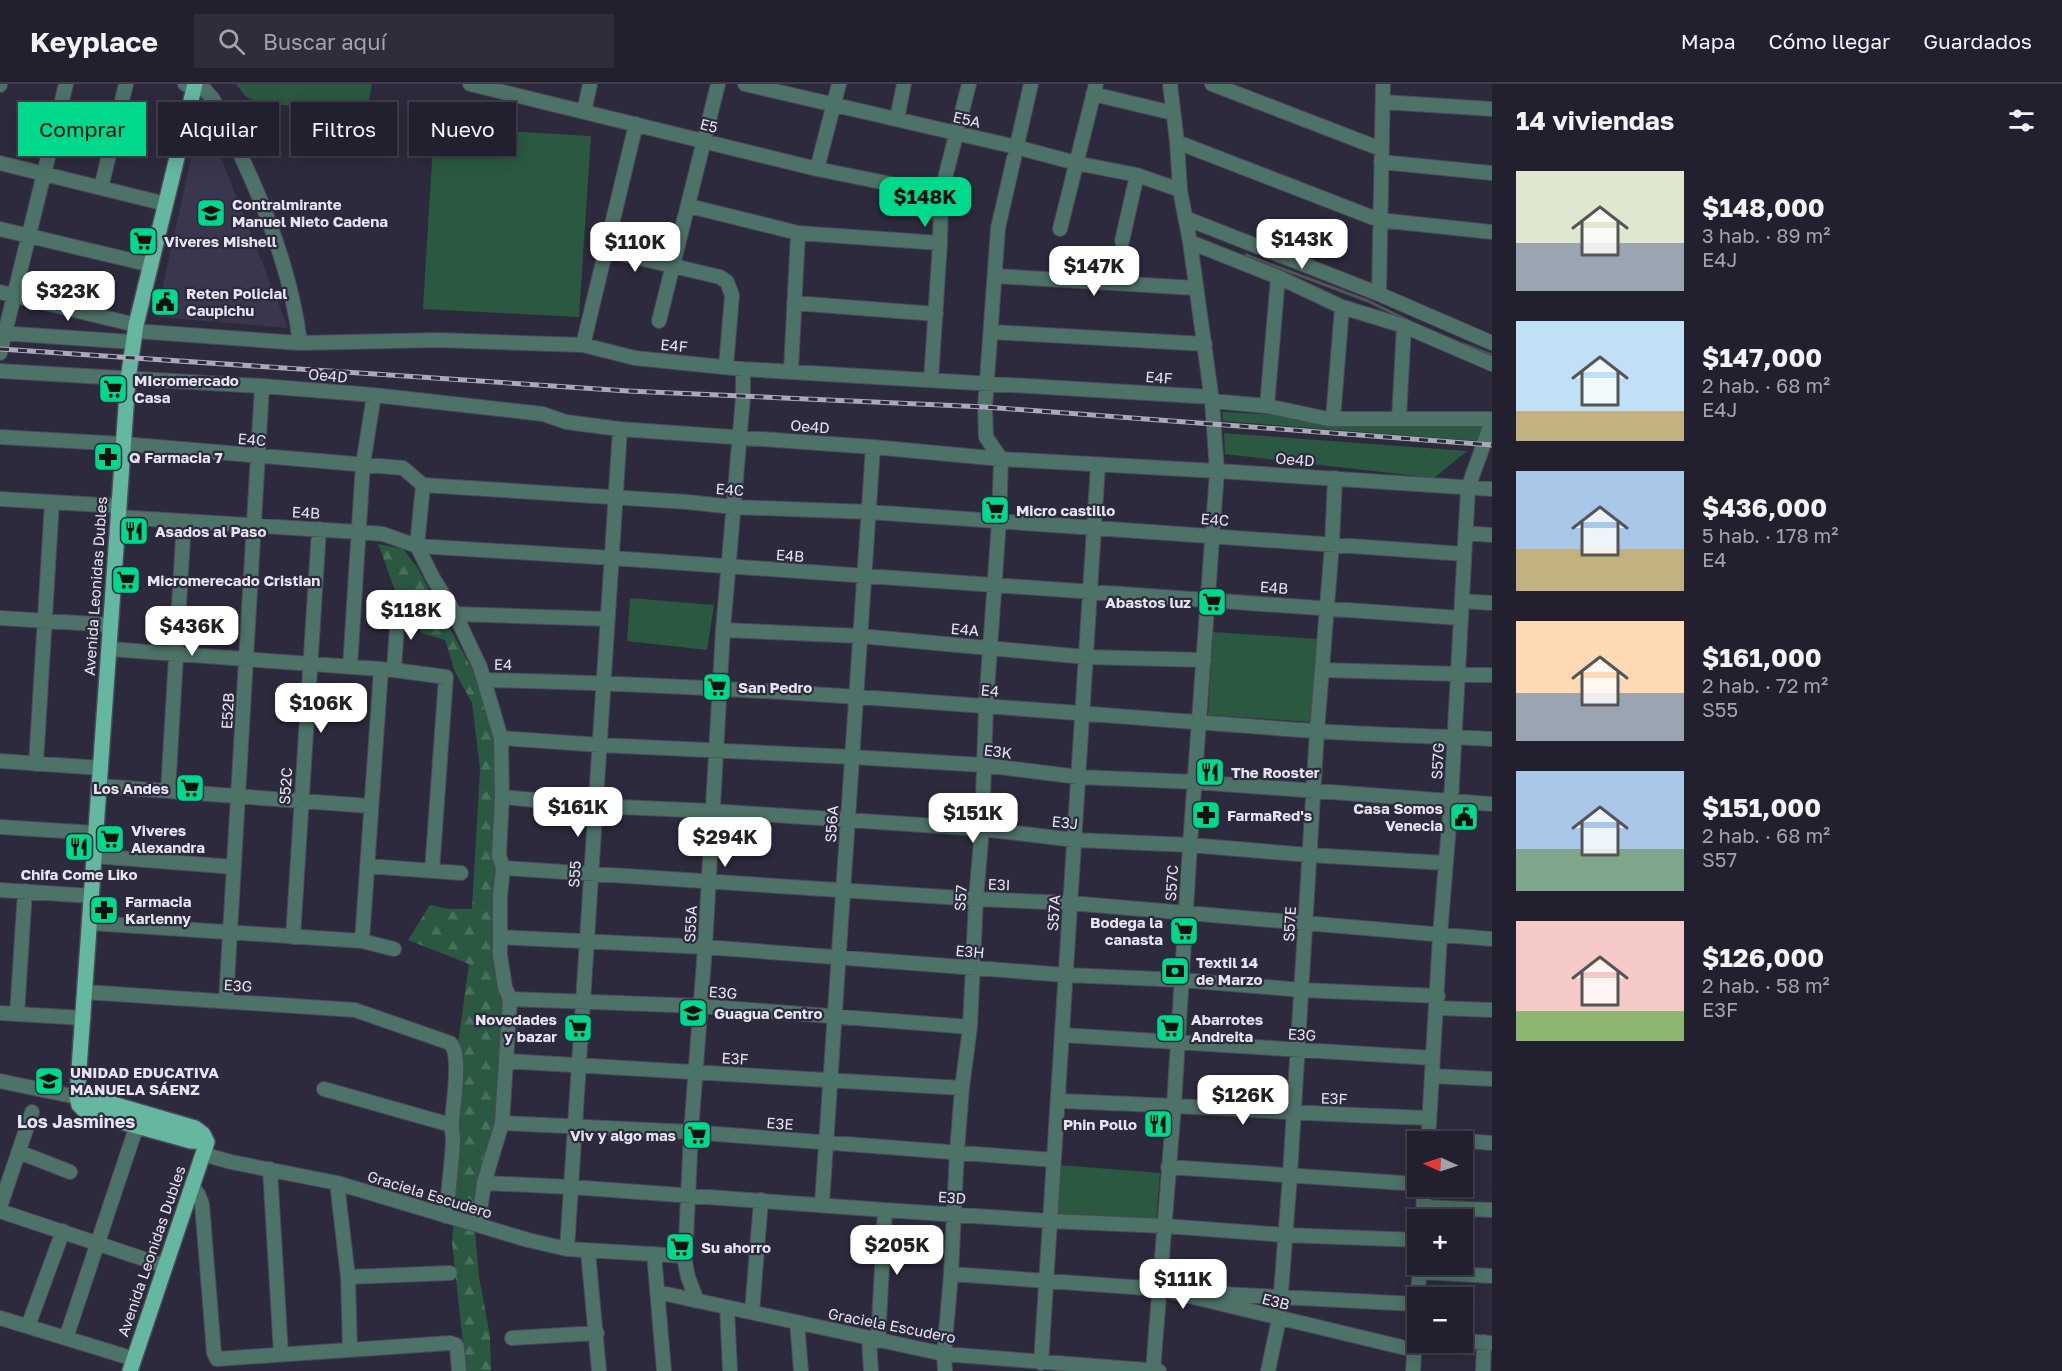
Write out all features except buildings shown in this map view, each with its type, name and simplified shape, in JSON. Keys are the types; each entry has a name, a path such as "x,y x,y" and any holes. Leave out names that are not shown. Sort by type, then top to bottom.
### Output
{"main road":[{"name":"Avenida Leonidas Dubles","path":"77,1096 128,379 134,333 192,85"},
{"path":"82,1095 195,1128 203,1134 205,1148 191,1141 86,1112 79,1105 77,1096 82,1095"},
{"name":"Avenida Leonidas Dubles","path":"132,1365 205,1148"}],"street":[{"path":"0,353 2,334 15,296 66,84"},
{"path":"101,188 126,84"},
{"name":"E5","path":"470,84 817,169 941,194"},
{"path":"584,112 590,84"},
{"path":"659,321 718,84"},
{"name":"E5A","path":"745,84 776,88 834,105 1076,163 1137,175 1180,190"},
{"path":"817,169 839,84"},
{"path":"897,119 904,84"},
{"path":"931,380 941,194 969,84"},
{"path":"1001,459 984,431 998,228 1031,84"},
{"name":"S57C","path":"1155,1371 1216,471 1212,399 1190,242 1180,190 1170,84"},
{"path":"1212,84 1381,156 1492,173"},
{"path":"1379,294 1383,84"},
{"path":"192,85 205,90 213,99 271,226 295,312 300,343"},
{"path":"1060,229 1095,89 1173,113"},
{"path":"1383,102 1492,109"},
{"path":"583,345 636,124"},
{"path":"1177,142 1379,220 1492,232"},
{"path":"0,163 166,204"},
{"path":"1122,241 1137,175"},
{"path":"689,206 798,233 940,243"},
{"path":"1185,218 1379,294 1492,343"},
{"path":"0,229 151,265"},
{"path":"791,370 798,233"},
{"path":"1190,242 1278,277 1342,307 1404,326 1492,364"},
{"path":"605,250 720,278 727,282 732,295 726,367"},
{"path":"995,276 1195,288"},
{"path":"1267,406 1278,277"},
{"name":"E4F","path":"0,292 134,333 300,343 439,340 583,345 635,358 743,369 791,370 1212,399 1267,406 1333,419 1492,420"},
{"path":"794,303 936,314"},
{"path":"1333,419 1342,307"},
{"path":"1399,418 1404,326"},
{"path":"992,332 1205,344"},
{"path":"2,334 134,333"},
{"name":"S55A","path":"697,1301 688,1277 685,1256 691,1132 705,947 723,630 743,397 743,369"},
{"name":"Oe4D","path":"0,371 262,386 374,395 543,414 566,422 620,429 873,447 1001,459 1492,489"},
{"name":"E52B","path":"226,1001 262,386"},
{"path":"350,667 363,464 374,395"},
{"name":"S57G","path":"1428,1131 1438,1002 1440,935 1451,801 1467,488 1492,420"},
{"name":"S55","path":"567,1249 620,429"},
{"name":"E4C","path":"0,437 123,444 403,468 423,485 733,507 869,512 1464,554"},
{"name":"S56A","path":"822,1204 873,447"},
{"name":"S57","path":"945,1371 944,1354 951,1274 957,1151 970,1027 1001,459"},
{"name":"S57A","path":"1041,1363 1098,465"},
{"name":"S57E","path":"1268,1371 1279,1319 1281,1296 1335,478"},
{"path":"423,485 417,546 455,614 480,667 501,738 502,797 499,855 503,868 500,937 502,973 510,999 502,1123 484,1183 478,1225"},
{"name":"E4B","path":"0,499 52,502 184,521 384,534 417,546 1461,618"},
{"path":"36,764 52,502"},
{"path":"168,791 184,521"},
{"name":"S52C","path":"293,937 319,529"},
{"path":"1466,533 1492,535"},
{"path":"1462,601 1492,603"},
{"path":"362,941 370,806 387,670 398,610"},
{"path":"455,614 608,619"},
{"path":"0,618 111,625"},
{"name":"E4A","path":"723,630 860,636 1086,657 1204,660"},
{"path":"109,649 443,675 446,680 432,871"},
{"path":"1322,670 1492,675"},
{"name":"E4","path":"484,680 604,682 856,697 1317,731 1492,739"},
{"name":"E3K","path":"501,738 717,752 983,765 1078,777 1195,782 1492,804"},
{"path":"0,761 101,768"},
{"path":"100,786 370,806"},
{"name":"E3J","path":"502,797 596,806 712,811 982,829 1075,840 1190,845 1446,863"},
{"path":"0,827 96,833"},
{"path":"94,856 234,867"},
{"path":"367,866 461,873"},
{"name":"E3I","path":"503,868 709,883 1070,903 1492,939"},
{"path":"0,890 92,896"},
{"path":"17,1014 25,891"},
{"path":"90,923 362,941 394,949"},
{"name":"E3H","path":"500,937 705,947 1066,975 1182,980 1438,1002 1492,1010"},
{"name":"E3G","path":"85,992 355,1010 450,1043 454,1046 455,1084 452,1125"},
{"name":"E3G","path":"510,999 701,1006 970,1027"},
{"path":"0,1013 84,1018"},
{"name":"E3G","path":"1062,1035 1433,1058"},
{"name":"E3F","path":"506,1061 962,1088"},
{"path":"1432,1076 1492,1079"},
{"path":"0,1081 77,1096"},
{"path":"324,1089 452,1125 453,1142 446,1216"},
{"name":"E3F","path":"1058,1101 1429,1118"},
{"path":"32,1112 0,1209 165,1266"},
{"name":"E3E","path":"502,1123 691,1132 1054,1160"},
{"path":"66,1338 137,1125"},
{"path":"1473,1142 1492,1143"},
{"name":"Graciela Escudero","path":"205,1148 270,1169 337,1184 567,1249 685,1256"},
{"path":"19,1152 70,1172"},
{"path":"1168,1167 1407,1183"},
{"path":"270,1169 281,1354"},
{"name":"E3D","path":"484,1183 571,1187 1050,1221 1407,1240"},
{"path":"337,1184 348,1277 350,1349"},
{"path":"192,1186 202,1204 214,1353 217,1359 450,1343 458,1348 459,1371"},
{"path":"752,1312 761,1200"},
{"path":"871,1371 885,1210"},
{"path":"1473,1211 1492,1210"},
{"path":"28,1326 63,1231"},
{"path":"588,1251 599,1371"},
{"path":"654,1254 664,1371"},
{"path":"348,1277 450,1273"},
{"name":"E3B","path":"951,1274 1160,1289 1279,1319 1407,1340"},
{"path":"1473,1274 1492,1276"},
{"name":"Graciela Escudero","path":"657,1292 873,1340 1019,1366 1041,1363 1155,1371"},
{"path":"1175,1292 1407,1303"},
{"path":"727,1307 730,1371"},
{"path":"0,1318 66,1338 132,1365"},
{"path":"797,1322 801,1371"},
{"path":"512,1338 597,1333"},
{"path":"1473,1342 1488,1343 1483,1371"},
{"path":"1413,1371 1414,1353"}],"shaded area":[{"name":"Contralmirante Manuel Nieto Cadena","path":"192,156 220,156 288,328 156,317"}],"green space":[{"path":"236,84 372,84 369,102 291,102 291,106 279,105 279,102 258,102 246,97"},
{"path":"516,132 591,136 579,317 423,309 432,156 516,156"},
{"path":"1222,412 1485,424 1476,441 1223,421"},
{"path":"1224,433 1467,451 1434,478 1225,454"},
{"path":"378,544 403,549 417,567 480,684 496,741 493,854 494,864 498,870 504,1003 497,1124 481,1169 473,1208 479,1277 490,1336 491,1371 466,1371 452,1242 460,1142 458,1044 469,964 408,940 430,905 449,909 472,909 480,769 472,703 455,672 445,640 421,633 418,624 404,607 394,588"},
{"path":"630,598 714,605 707,650 627,641"},
{"path":"1213,632 1318,639 1312,722 1208,715"},
{"path":"1060,1165 1160,1173 1156,1222 1056,1214"}],"waterway":[{"path":"1246,255 1368,301 1407,320"},
{"path":"1463,344 1492,355"}],"railway":[{"path":"0,349 628,391 985,407 1492,445"}],"place":[{"name":"Contralmirante Manuel Nieto Cadena","path":"211,213"},
{"name":"Viveres Mishell","path":"143,241"},
{"name":"Reten Policial Caupichu","path":"165,302"},
{"name":"MIcromercado Casa","path":"113,389"},
{"name":"Q Farmacia 7","path":"108,457"},
{"name":"Micro castillo","path":"995,510"},
{"name":"Asados al Paso","path":"134,531"},
{"name":"Micromerecado Cristian","path":"126,580"},
{"name":"Abastos luz","path":"1212,602"},
{"name":"San Pedro","path":"717,687"},
{"name":"The Rooster","path":"1210,772"},
{"name":"Los Andes","path":"190,788"},
{"name":"FarmaRed's","path":"1206,815"},
{"name":"Casa Somos Venecia","path":"1464,817"},
{"name":"Viveres Alexandra","path":"110,839"},
{"name":"Chifa Come Liko","path":"79,847"},
{"name":"Farmacia Karlenny","path":"104,910"},
{"name":"Bodega la canasta","path":"1184,931"},
{"name":"Textil 14 de Marzo","path":"1175,971"},
{"name":"Guagua Centro","path":"693,1013"},
{"name":"Novedades y bazar","path":"578,1028"},
{"name":"Abarrotes Andreita","path":"1170,1028"},
{"name":"UNIDAD EDUCATIVA MANUELA SÁENZ","path":"49,1081"},
{"name":"Phin Pollo","path":"1158,1124"},
{"name":"Viv y algo mas","path":"697,1135"},
{"name":"Su ahorro","path":"680,1247"}],"district":[{"name":"Los Jasmines","path":"76,1121"}]}
